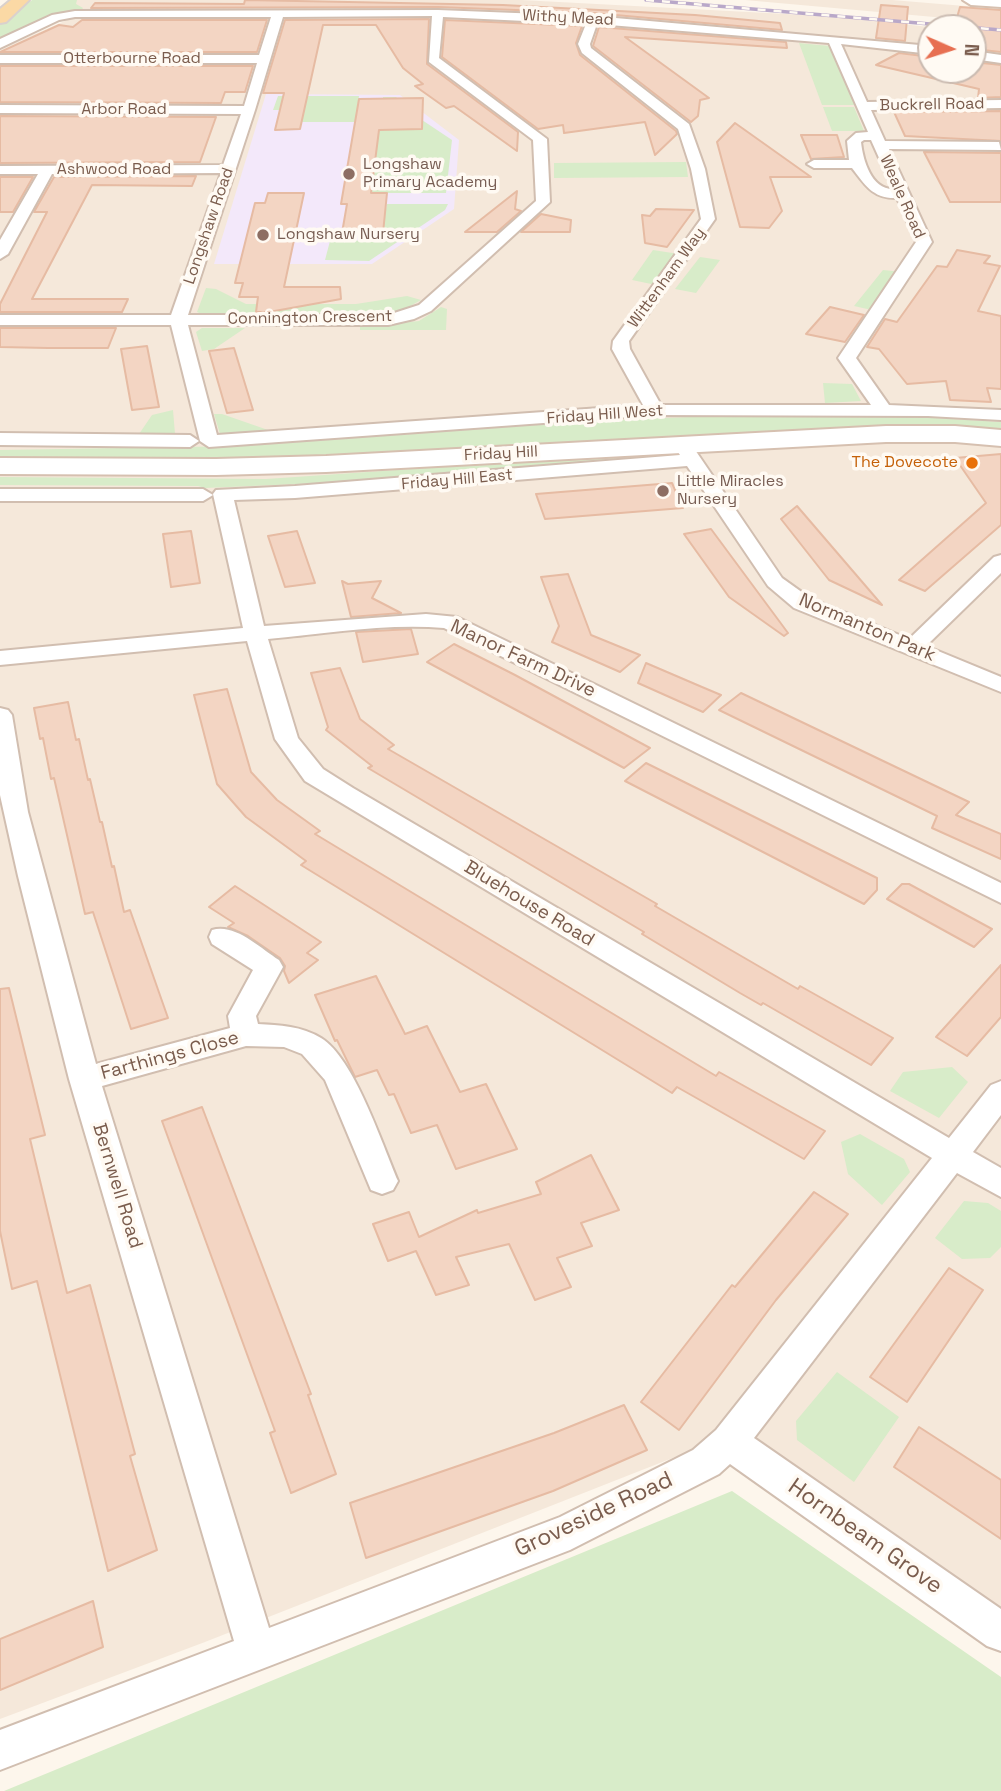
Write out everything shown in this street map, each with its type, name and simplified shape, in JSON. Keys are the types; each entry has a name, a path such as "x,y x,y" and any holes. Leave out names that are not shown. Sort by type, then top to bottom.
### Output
{"main road":[{"path":"0,18 21,0"},
{"path":"971,0 1001,2"},
{"name":"Friday Hill","path":"0,467 216,467 686,452 886,434 954,434 1001,438"}],"street":[{"name":"Withy Mead","path":"0,44 56,17 75,14 438,13 593,19 917,49"},
{"name":"Connington Crescent","path":"0,320 388,320 408,316 425,308 543,202 540,139 433,59 438,13"},
{"name":"Longshaw Road","path":"177,319 249,110 278,14"},
{"name":"Wittenham Way","path":"593,19 584,44 586,50 684,127 698,169 708,219 621,341 621,349 655,411"},
{"name":"Weale Road","path":"834,40 924,242 847,358 884,411"},
{"name":"Otterbourne Road","path":"0,59 264,59"},
{"name":"Buckrell Road","path":"863,106 1001,104"},
{"name":"Arbor Road","path":"0,110 249,110"},
{"path":"904,193 886,194 876,189 856,164 854,141 861,136 877,141 998,144"},
{"path":"814,164 856,164"},
{"name":"Ashwood Road","path":"0,170 228,169"},
{"path":"0,254 47,170"},
{"path":"177,319 200,441"},
{"name":"Friday Hill West","path":"0,439 200,441 655,411 884,411 1001,415"},
{"name":"Friday Hill East","path":"0,495 295,492 686,452"},
{"name":"Normanton Park","path":"686,452 775,582 802,603 1001,685"},
{"name":"Bluehouse Road","path":"213,494 287,739 314,775 1001,1184"},
{"path":"912,648 1001,561"},
{"name":"Manor Farm Drive","path":"0,658 255,633 426,620 449,622 1001,894"},
{"name":"Bernwell Road","path":"0,715 9,789 84,1079 220,1518 256,1651"},
{"path":"222,937 269,967 242,1016 246,1035"},
{"name":"Farthings Close","path":"84,1079 246,1035 286,1036 312,1046 337,1074 382,1181"},
{"name":"Groveside Road","path":"0,1750 570,1532 706,1462 729,1442 1001,1093"},
{"name":"Hornbeam Grove","path":"729,1442 1001,1632"}],"shaded area":[{"path":"71,0 521,0 843,17 917,26 917,84 987,84 987,34 1001,35 1001,1651 703,1446 205,1642 0,1719 0,49 72,18"},
{"path":"745,0 892,0 1001,9 1001,23 987,22 987,14 917,15"},
{"name":"Longshaw Primary Academy","path":"266,94 400,95 459,140 454,209 372,264 214,264"}],"green space":[{"path":"32,0 77,0 76,4 83,8 81,11 52,15 0,38 0,25"},
{"path":"799,43 830,46 855,105 822,105"},
{"path":"278,96 359,96 355,122 302,122 304,110 273,110"},
{"path":"383,97 396,97 422,120 452,140 446,193 371,193 379,130 422,129 422,121 381,120"},
{"path":"823,107 854,107 864,131 832,131"},
{"path":"686,162 688,177 554,178 554,163"},
{"path":"387,204 448,204 445,210 369,261 325,260 330,241 380,240"},
{"path":"653,250 679,254 656,285 632,280"},
{"path":"700,257 720,260 696,293 675,289"},
{"path":"883,270 902,272 876,311 854,306"},
{"path":"206,288 216,289 246,304 356,304 407,296 421,300 405,309 385,314 202,314 197,312"},
{"path":"441,307 447,309 446,330 360,330 360,327 419,321"},
{"path":"202,328 245,328 214,349 202,351 196,332"},
{"path":"823,383 852,384 861,401 825,403"},
{"path":"173,410 175,434 137,437 152,415"},
{"path":"214,414 222,414 268,430 269,434 220,434"},
{"path":"884,415 1001,422 1001,432 932,426 889,426 222,463 0,463 0,450 244,446 593,421 689,417"},
{"path":"672,451 675,456 368,481 205,488 0,485 0,477 266,479"},
{"path":"952,1067 968,1082 939,1118 890,1091 903,1072"},
{"path":"860,1134 904,1159 910,1172 882,1205 848,1174 841,1142"},
{"path":"964,1201 988,1203 1001,1211 1001,1247 990,1258 962,1259 935,1238"},
{"path":"837,1372 899,1417 854,1482 797,1440 796,1421"},
{"path":"732,1491 1001,1677 1001,1791 4,1791"}],"building":[{"path":"245,0 503,5 695,15 780,23 782,30 593,13 438,7 91,8 95,3 244,4"},
{"path":"881,5 908,7 905,41 876,38"},
{"path":"960,7 1001,10 1001,52 987,50 987,14 958,14"},
{"path":"429,19 427,64 518,132 517,151 454,106 446,108 415,86 423,84 403,68 376,25 323,25 300,129 275,130 284,93 263,93 285,20"},
{"path":"82,20 267,20 257,52 0,52 59,25 73,27"},
{"path":"445,20 582,26 576,43 580,55 677,134 655,155 645,122 564,133 563,125 538,129 442,57"},
{"path":"599,27 786,42 787,48 625,37 709,98 700,100 698,116 691,122 593,46"},
{"path":"899,53 917,55 917,75 876,65"},
{"path":"987,64 1001,65 1001,97 978,98 979,89 958,84 987,84"},
{"path":"0,66 253,66 245,92 225,92 221,103 0,102"},
{"path":"423,98 422,129 379,130 371,193 387,193 383,233 342,233 347,204 341,204 359,99"},
{"path":"1001,111 1001,141 905,136 894,112"},
{"path":"0,116 216,117 200,162 0,163"},
{"path":"735,123 811,177 770,177 782,211 769,228 740,227 717,142"},
{"path":"801,135 837,135 844,157 811,159"},
{"path":"924,152 1001,153 1001,202 950,202"},
{"path":"196,176 192,186 92,185 32,299 128,299 122,312 0,312 0,304 47,212 34,212 54,177"},
{"path":"0,177 33,177 13,212 0,212"},
{"path":"517,191 515,209 521,211 497,232 465,232"},
{"path":"268,193 304,193 284,287 340,287 341,299 256,312 258,297 239,297 243,283 235,283 255,203 265,203"},
{"path":"656,209 694,210 667,247 645,243 642,215 650,216"},
{"path":"541,214 571,220 570,232 521,232"},
{"path":"957,250 990,256 984,263 1000,266 978,311 1001,316 1001,389 987,388 991,402 950,400 946,381 907,384 879,349 867,347 885,319 897,322 937,266 947,267"},
{"path":"830,307 864,315 845,342 806,334"},
{"path":"0,328 116,328 108,348 48,348 0,347"},
{"path":"147,346 159,407 132,410 121,349"},
{"path":"234,348 253,410 227,413 209,351"},
{"path":"1001,454 1001,525 925,591 899,580 986,503 955,458"},
{"path":"672,483 683,508 545,519 536,494"},
{"path":"797,506 882,605 829,580 781,519"},
{"path":"711,529 788,633 784,636 729,597 684,534"},
{"path":"191,531 200,583 171,587 163,534"},
{"path":"297,531 315,583 285,587 268,536"},
{"path":"568,574 591,635 640,655 620,672 552,642 559,626 541,577"},
{"path":"342,581 348,584 381,581 372,598 401,613 351,617"},
{"path":"411,629 418,654 363,662 356,632"},
{"path":"454,644 650,748 624,768 427,662"},
{"path":"646,663 721,695 703,712 638,683"},
{"path":"340,668 360,719 394,745 388,749 657,904 655,906 798,989 800,986 893,1038 871,1065 763,1003 761,1005 740,993 642,934 644,932 368,768 372,766 326,730 328,727 311,673"},
{"path":"227,689 251,772 277,800 320,831 315,834 716,1076 719,1072 825,1131 804,1159 677,1087 672,1093 301,865 306,861 246,817 217,784 194,695"},
{"path":"741,693 969,802 956,815 1001,834 1001,859 932,828 937,816 719,710"},
{"path":"68,702 76,740 79,739 112,867 114,866 124,912 130,910 168,1018 131,1029 93,912 85,914 54,778 51,779 34,708"},
{"path":"646,763 877,878 877,890 864,904 625,781"},
{"path":"902,884 909,884 992,929 974,947 887,899"},
{"path":"235,886 321,942 307,953 318,960 289,983 280,958 248,936 228,927 234,923 209,907"},
{"path":"1001,965 1001,1017 967,1056 936,1037"},
{"path":"376,976 405,1034 427,1026 460,1092 486,1084 517,1149 456,1169 437,1125 411,1133 394,1094 389,1095 377,1070 355,1077 337,1040 335,1041 315,995"},
{"path":"9,988 45,1135 30,1139 67,1293 90,1285 135,1454 130,1456 157,1550 108,1571 37,1281 12,1289 0,1231 0,989"},
{"path":"202,1107 311,1394 308,1395 336,1474 291,1493 270,1433 275,1431 162,1121"},
{"path":"591,1155 619,1210 581,1223 592,1246 557,1258 571,1287 535,1300 509,1244 456,1257 469,1285 436,1295 416,1251 388,1261 373,1224 409,1212 419,1237 477,1210 478,1213 541,1194 536,1182"},
{"path":"814,1192 848,1214 776,1300 679,1430 641,1402 732,1285 735,1287"},
{"path":"949,1268 983,1290 907,1402 870,1377"},
{"path":"624,1405 647,1450 553,1491 366,1558 350,1503 554,1433"},
{"path":"919,1427 1001,1480 1001,1539 894,1467"},
{"path":"93,1601 103,1647 0,1690 0,1639"}],"railway":[{"path":"646,0 1001,30"}],"place":[{"name":"Longshaw Primary Academy","path":"349,174"},
{"name":"Longshaw Nursery","path":"263,235"},
{"name":"The Dovecote","path":"972,463"},
{"name":"Little Miracles Nursery","path":"663,491"}]}
